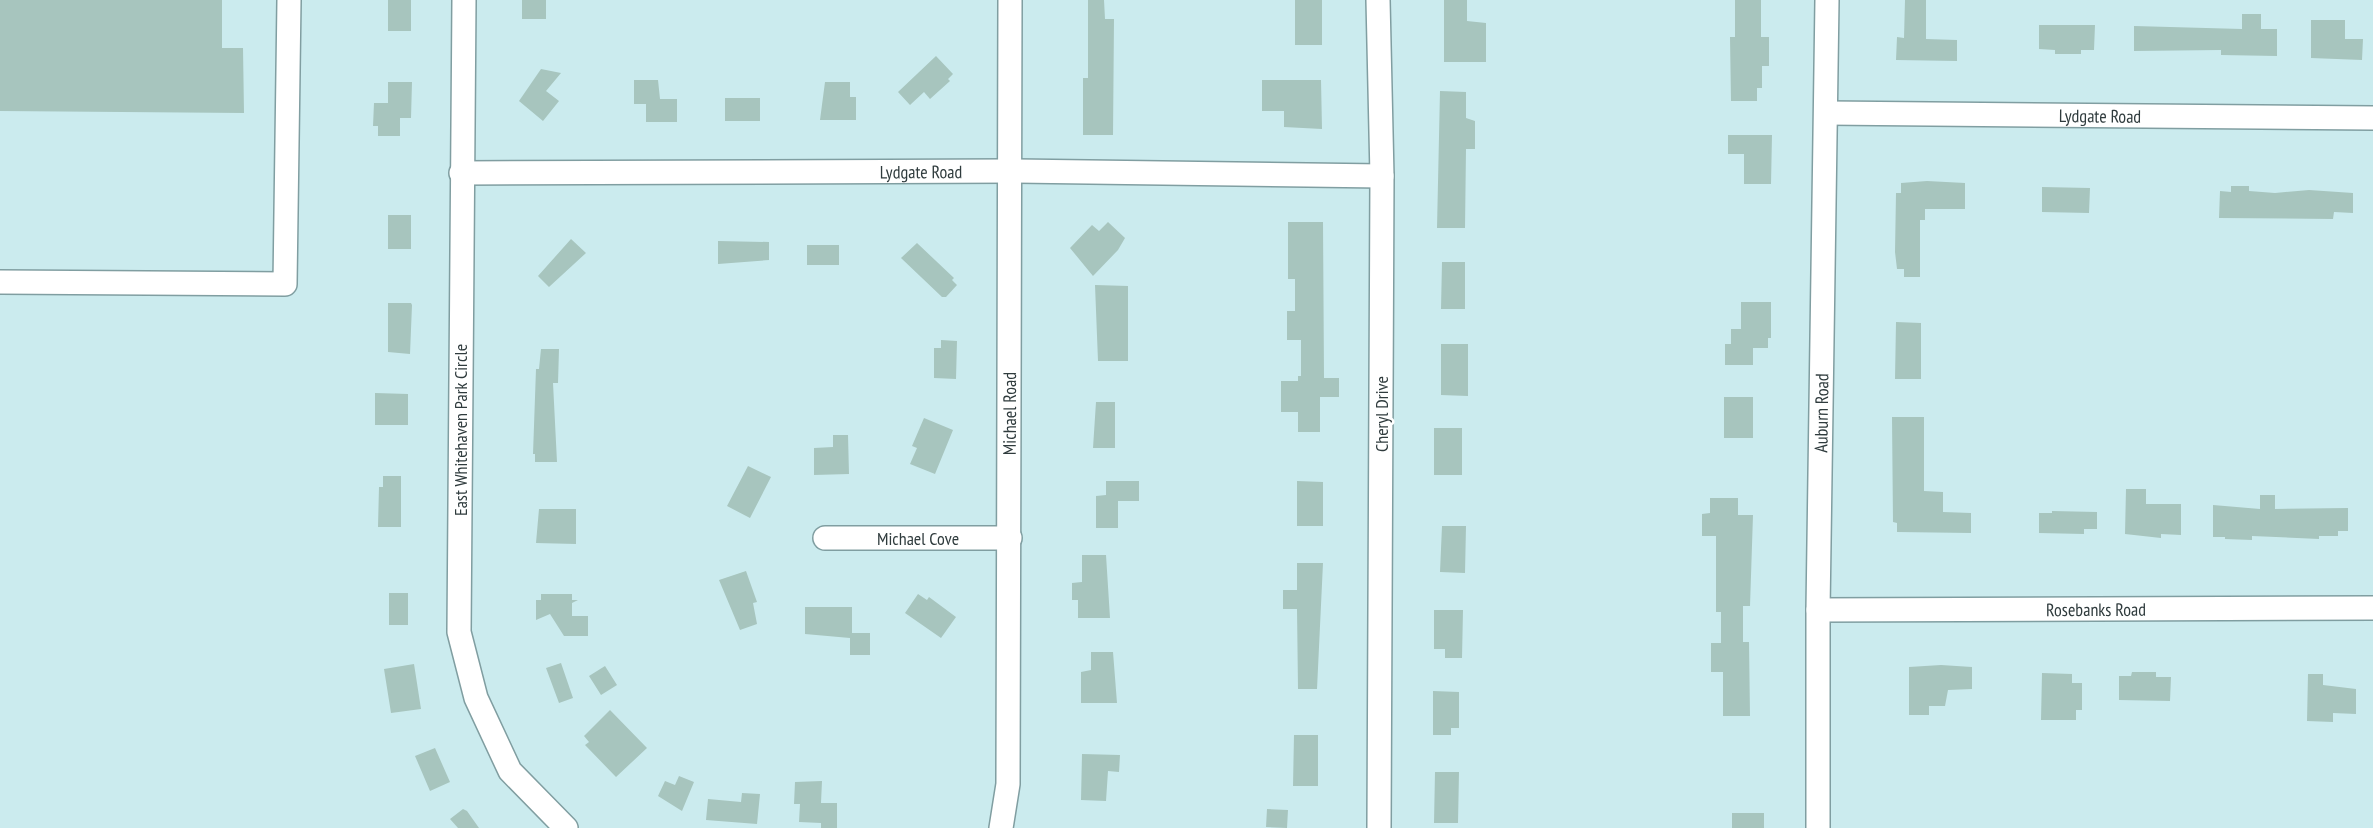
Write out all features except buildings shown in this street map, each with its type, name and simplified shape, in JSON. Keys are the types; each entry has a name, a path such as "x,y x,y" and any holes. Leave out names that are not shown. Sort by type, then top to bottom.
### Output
{"street":[{"path":"0,282 285,284 289,0"},
{"name":"East Whitehaven Park Circle","path":"464,0 459,632 476,698 510,771 566,828"},
{"name":"Michael Road","path":"1002,828 1008,784 1010,0"},
{"name":"Cheryl Drive","path":"1378,0 1382,176 1379,828"},
{"name":"Auburn Road","path":"1818,828 1818,610 1827,0"},
{"name":"Lydgate Road","path":"1827,113 2373,118"},
{"name":"Lydgate Road","path":"461,173 1011,171 1382,176"},
{"name":"Michael Cove","path":"825,538 1010,538"},
{"name":"Rosebanks Road","path":"1818,610 2373,608"}]}
